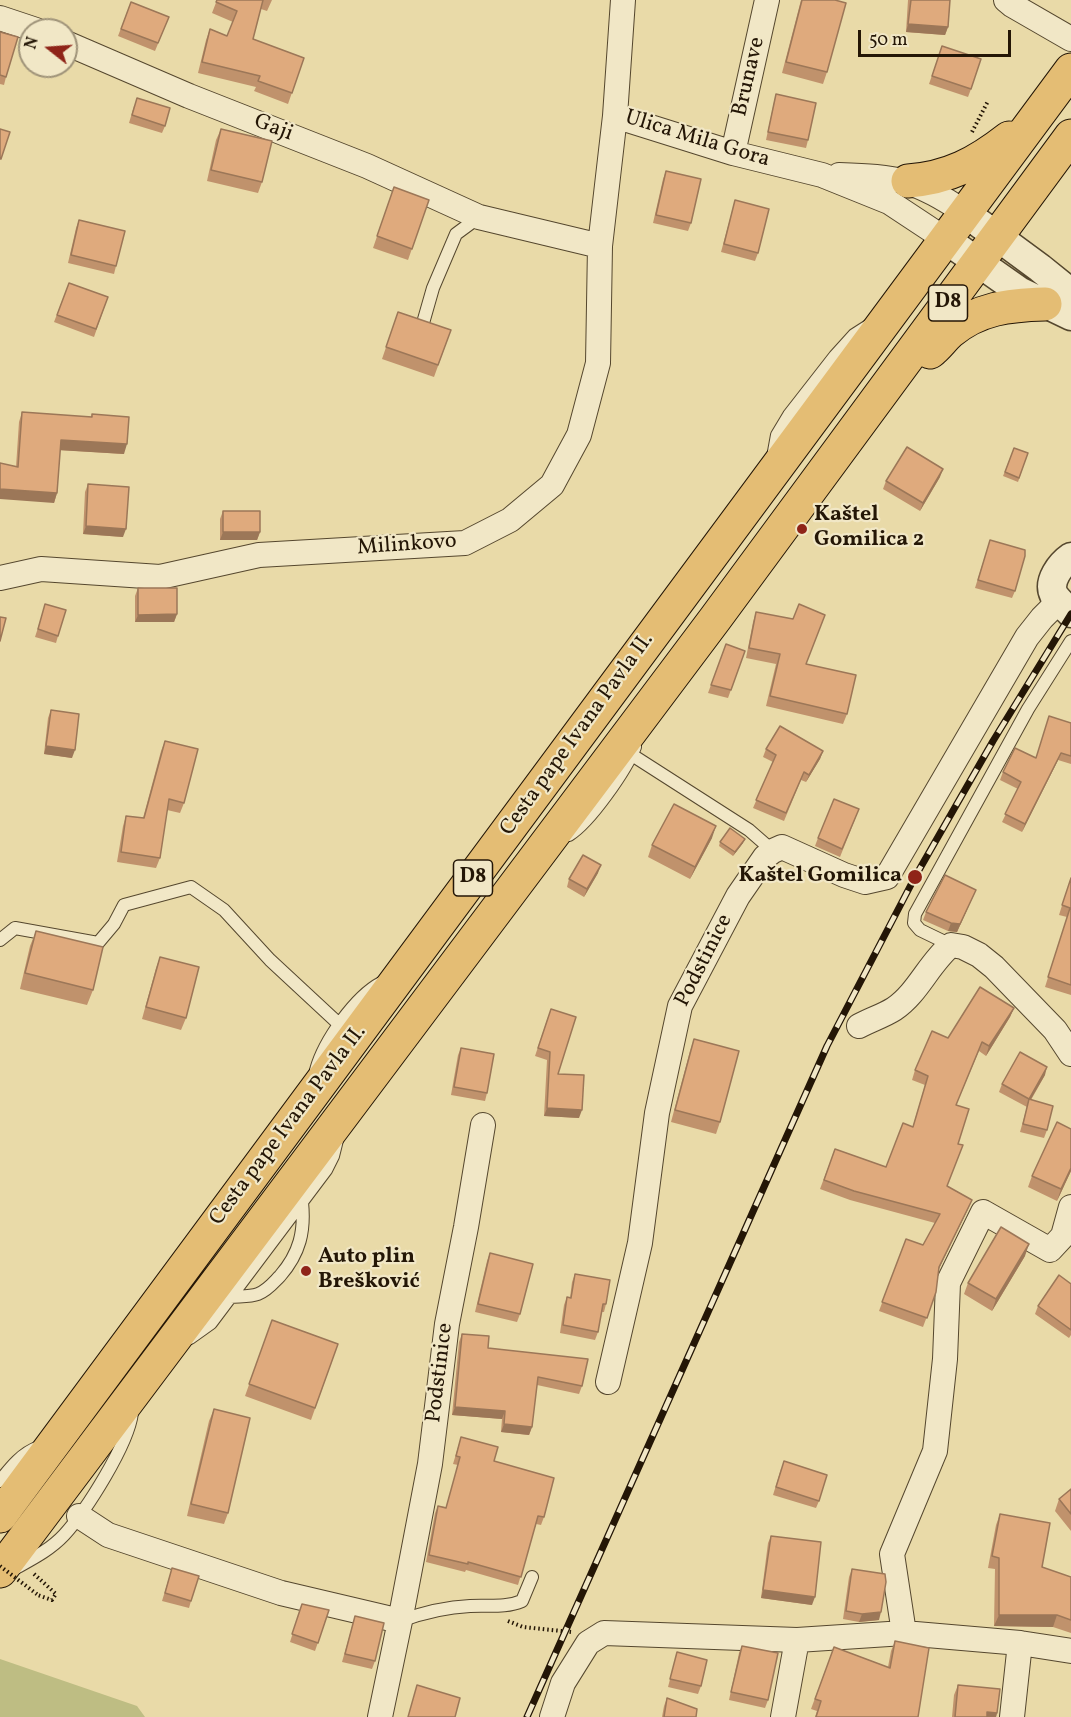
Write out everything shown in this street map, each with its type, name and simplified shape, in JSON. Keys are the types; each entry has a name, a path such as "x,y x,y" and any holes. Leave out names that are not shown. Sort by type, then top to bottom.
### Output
{"main road":[{"name":"Cesta pape Ivana Pavla II.","path":"0,1516 1071,70"},
{"path":"908,181 930,180 951,173 976,161 1031,124"},
{"name":"Cesta pape Ivana Pavla II.","path":"0,1570 642,715 1071,136"},
{"path":"898,371 917,363 948,334 977,315 1010,305 1062,304"}],"street":[{"name":"Ulica Mila Gora","path":"623,0 615,116 733,153 822,175 889,202 945,238"},
{"name":"Brunave","path":"733,153 767,0"},
{"path":"1006,0 1071,39"},
{"path":"0,18 18,24"},
{"name":"Gaji","path":"78,48 189,96 367,166 479,217 600,246"},
{"path":"600,246 615,116"},
{"name":"Ulica Mila Gora","path":"822,175 872,176 908,181 939,195 964,212"},
{"path":"964,212 998,236 1062,304"},
{"path":"945,238 1019,291 1062,304"},
{"name":"Milinkovo","path":"0,578 41,569 160,577 259,555 465,543 510,520 552,485 579,435 598,363 600,246"},
{"path":"773,851 782,847 865,882 886,877 1027,637 1042,618 1065,607 1052,588 1059,568 1071,556"},
{"name":"Podstinice","path":"608,1382 640,1243 657,1113 680,1006 738,896 765,857 773,851"},
{"path":"859,1026 893,1009 912,992 942,952 951,945 963,947 979,955 993,967 1055,1030 1071,1054"},
{"name":"Podstinice","path":"380,1717 430,1464 447,1324 483,1125"},
{"path":"904,1633 892,1554 935,1451 945,1359 948,1283 983,1212 1050,1250 1063,1236 1071,1207"},
{"path":"79,1516 108,1535 281,1593 400,1621"},
{"path":"552,1717 563,1683 588,1643 604,1633 797,1640 904,1633 1020,1643 1071,1651"},
{"path":"783,1717 797,1640"},
{"path":"1012,1717 1020,1643"}],"lane":[{"path":"423,323 433,288 456,234 479,217"},
{"path":"951,945 920,930 914,922 915,914 1028,709 1071,641"},
{"path":"543,847 559,841 584,823 632,755 637,743 642,715"},
{"path":"632,755 749,830 773,851"},
{"path":"0,940 15,928 98,942 114,924 124,905 191,887 224,910 270,960 340,1025"},
{"path":"305,1106 322,1050 340,1025 370,989 406,969"},
{"path":"167,1348 185,1341 211,1323 326,1170 337,1142 340,1118"},
{"path":"230,1297 256,1295 268,1289 287,1267 299,1245 304,1222 302,1202"},
{"path":"0,1577 43,1553 79,1516 100,1485 131,1422 134,1392"},
{"path":"0,1480 30,1450 54,1442"},
{"path":"400,1621 420,1614 467,1606 512,1605 522,1601 532,1577"}],"path":[{"path":"0,1566 38,1595 52,1600 56,1594 35,1576"},
{"path":"467,1606 523,1627 566,1630 582,1634 588,1643"}],"shaded area":[{"path":"0,1659 137,1706 145,1717 0,1717"}],"building":[{"path":"217,0 263,0 253,39 304,58 292,93 258,81 260,76 202,62 210,29 227,36 237,11 216,2"},
{"path":"802,0 835,0 846,3 827,72 786,62"},
{"path":"911,0 950,0 948,27 908,24"},
{"path":"131,2 169,17 158,43 121,29"},
{"path":"0,32 18,37 6,77 0,75"},
{"path":"942,46 981,59 971,89 932,76"},
{"path":"776,94 816,103 808,140 768,132"},
{"path":"137,98 170,108 165,126 132,115"},
{"path":"0,129 10,132 1,159 0,159"},
{"path":"221,129 272,141 262,182 211,170"},
{"path":"666,171 701,179 691,223 656,215"},
{"path":"394,187 429,200 412,249 377,236"},
{"path":"735,200 769,209 758,253 724,244"},
{"path":"79,220 125,231 116,266 71,255"},
{"path":"69,283 108,297 96,329 57,315"},
{"path":"398,312 451,330 438,365 386,347"},
{"path":"22,412 129,417 127,444 61,440 57,493 0,489 0,463 18,467"},
{"path":"907,447 943,469 923,503 886,481"},
{"path":"1014,448 1028,453 1019,478 1005,472"},
{"path":"88,484 129,487 126,529 86,526"},
{"path":"223,511 260,511 260,532 223,532"},
{"path":"990,540 1025,550 1015,591 978,580"},
{"path":"138,588 177,588 177,614 138,615"},
{"path":"45,604 66,610 58,636 38,629"},
{"path":"799,604 825,615 806,664 856,675 847,714 770,696 780,654 749,648 756,612 793,619"},
{"path":"0,617 6,618 0,641"},
{"path":"726,644 745,651 731,690 711,685"},
{"path":"51,710 79,714 75,750 46,746"},
{"path":"1049,716 1071,723 1071,756 1061,753 1025,824 1005,814 1021,782 1003,772 1015,748 1036,758"},
{"path":"780,726 823,751 809,775 804,772 786,813 756,800 776,755 766,749"},
{"path":"165,741 198,749 184,803 169,799 160,858 121,852 126,816 144,818"},
{"path":"834,799 859,809 842,849 818,838"},
{"path":"674,804 716,826 695,867 652,845"},
{"path":"730,828 745,839 735,852 720,842"},
{"path":"583,855 601,865 587,889 569,879"},
{"path":"945,875 976,890 960,924 951,923 926,912"},
{"path":"1071,878 1071,985 1048,977 1070,908 1062,905"},
{"path":"36,931 103,947 93,990 25,973"},
{"path":"160,957 199,967 186,1018 146,1007"},
{"path":"980,987 1014,1008 989,1046 982,1042 956,1105 969,1109 958,1144 963,1145 947,1186 972,1200 939,1267 936,1292 927,1318 882,1302 906,1239 923,1245 940,1214 854,1191 824,1180 835,1149 886,1167 903,1123 913,1127 928,1076 915,1070 932,1031 948,1038"},
{"path":"551,1009 576,1017 558,1074 584,1075 582,1110 547,1108 550,1052 538,1048"},
{"path":"694,1039 739,1051 720,1122 675,1110"},
{"path":"461,1048 494,1054 487,1093 454,1087"},
{"path":"1020,1052 1047,1067 1029,1099 1002,1084"},
{"path":"1029,1099 1053,1106 1047,1130 1023,1124"},
{"path":"1057,1122 1071,1129 1071,1168 1061,1189 1032,1176"},
{"path":"1001,1227 1029,1244 996,1299 968,1283"},
{"path":"490,1253 533,1264 520,1314 478,1304"},
{"path":"575,1274 610,1280 598,1332 563,1325 567,1297 571,1298"},
{"path":"1059,1275 1071,1284 1071,1330 1038,1306"},
{"path":"272,1320 338,1344 315,1408 249,1384"},
{"path":"462,1334 489,1336 488,1348 588,1359 582,1386 538,1377 532,1427 504,1424 505,1411 455,1407"},
{"path":"214,1409 250,1418 228,1513 191,1504"},
{"path":"461,1437 498,1447 494,1461 554,1478 544,1517 538,1516 521,1577 468,1562 468,1564 429,1555 438,1506 446,1508 460,1457 456,1456"},
{"path":"784,1461 827,1475 819,1501 776,1487"},
{"path":"1071,1489 1071,1514 1059,1499"},
{"path":"1000,1514 1050,1523 1042,1567 1071,1577 1071,1620 1057,1615 999,1615 999,1558 992,1556"},
{"path":"771,1536 821,1542 815,1597 763,1590"},
{"path":"172,1568 199,1576 191,1601 165,1593"},
{"path":"852,1569 885,1574 886,1582 881,1612 862,1614 846,1611"},
{"path":"302,1604 329,1610 318,1643 292,1634"},
{"path":"355,1616 384,1623 375,1661 345,1654"},
{"path":"895,1641 929,1648 918,1717 816,1717 821,1701 815,1699 834,1647 890,1668"},
{"path":"742,1646 778,1653 768,1700 731,1692"},
{"path":"677,1652 707,1660 701,1686 670,1679"},
{"path":"417,1685 460,1698 455,1717 408,1717"},
{"path":"958,1685 1000,1689 997,1713 987,1712 987,1717 955,1717"},
{"path":"667,1698 697,1709 696,1717 664,1717"}],"railway":[{"path":"527,1717 827,1046 915,877 993,741 1071,614"}],"place":[{"name":"Kaštel Gomilica 2","path":"802,529"},
{"name":"Kaštel Gomilica","path":"915,877"},
{"name":"Auto plin Brešković","path":"306,1271"}]}
